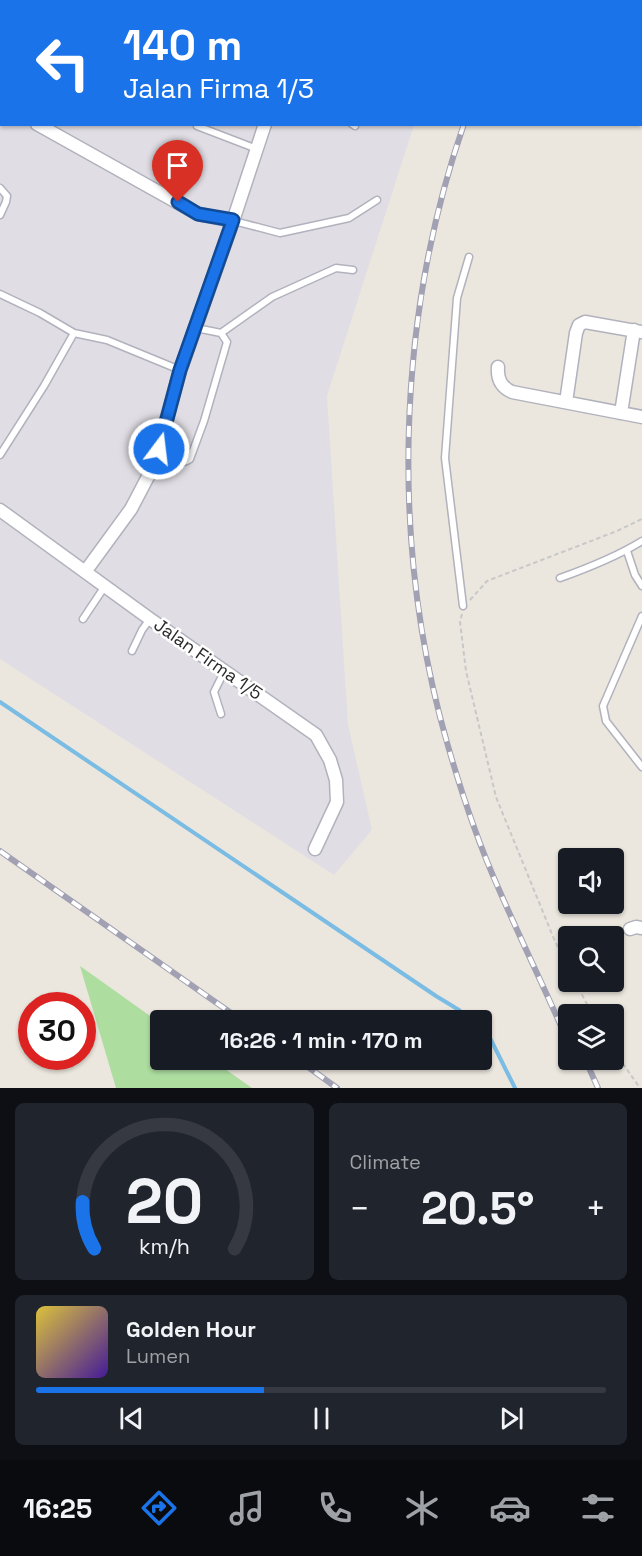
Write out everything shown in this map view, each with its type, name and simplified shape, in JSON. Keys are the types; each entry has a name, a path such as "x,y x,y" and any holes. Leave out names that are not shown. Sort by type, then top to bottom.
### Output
{"street":[{"path":"41,126 198,214 233,220"},
{"path":"86,572 131,509 153,467 180,370 264,126"},
{"path":"566,402 579,325 585,322 638,331 621,413"},
{"path":"498,367 497,376 507,390 642,417"},
{"name":"Jalan Firma 1/5","path":"0,510 316,735 330,759 336,780 337,802 315,849"}],"lane":[{"path":"197,126 256,149"},
{"path":"0,188 7,196 0,215"},
{"path":"233,220 280,232 349,218 377,200"},
{"path":"463,606 445,458 457,298 469,257"},
{"path":"221,333 272,297 336,268 352,270"},
{"path":"0,294 40,313 74,333 107,340 180,370"},
{"path":"159,449 175,463 185,463 190,459 204,421 227,342 221,333 196,328"},
{"path":"0,455 44,386 74,333"},
{"path":"560,578 579,572 642,542"},
{"path":"627,550 635,574 642,586"},
{"path":"84,619 105,586"},
{"path":"642,616 603,706 606,721 642,767"},
{"path":"132,651 150,619"},
{"path":"221,714 214,692 224,671"}],"path":[{"path":"558,947 496,797 466,671 460,622 463,606 487,581 617,531 642,519"},
{"path":"624,1065 640,1088"}],"shaded area":[{"path":"0,126 414,126 327,396 348,724 372,830 334,875 0,659"}],"green space":[{"path":"80,966 150,1016 150,1070 227,1070 252,1088 116,1088 96,1020 96,992 88,992"}],"waterway":[{"path":"0,702 459,1010"},
{"path":"492,1042 515,1088"}],"railway":[{"path":"463,126 441,199 425,276 414,354 409,434 410,513 416,592 429,670 464,798 490,869 558,1020"},
{"path":"0,851 227,1010"},
{"path":"312,1070 337,1088"},
{"path":"590,1070 598,1088"}],"route":[{"path":"159,449 180,370 233,220 198,214 178,202"}]}
